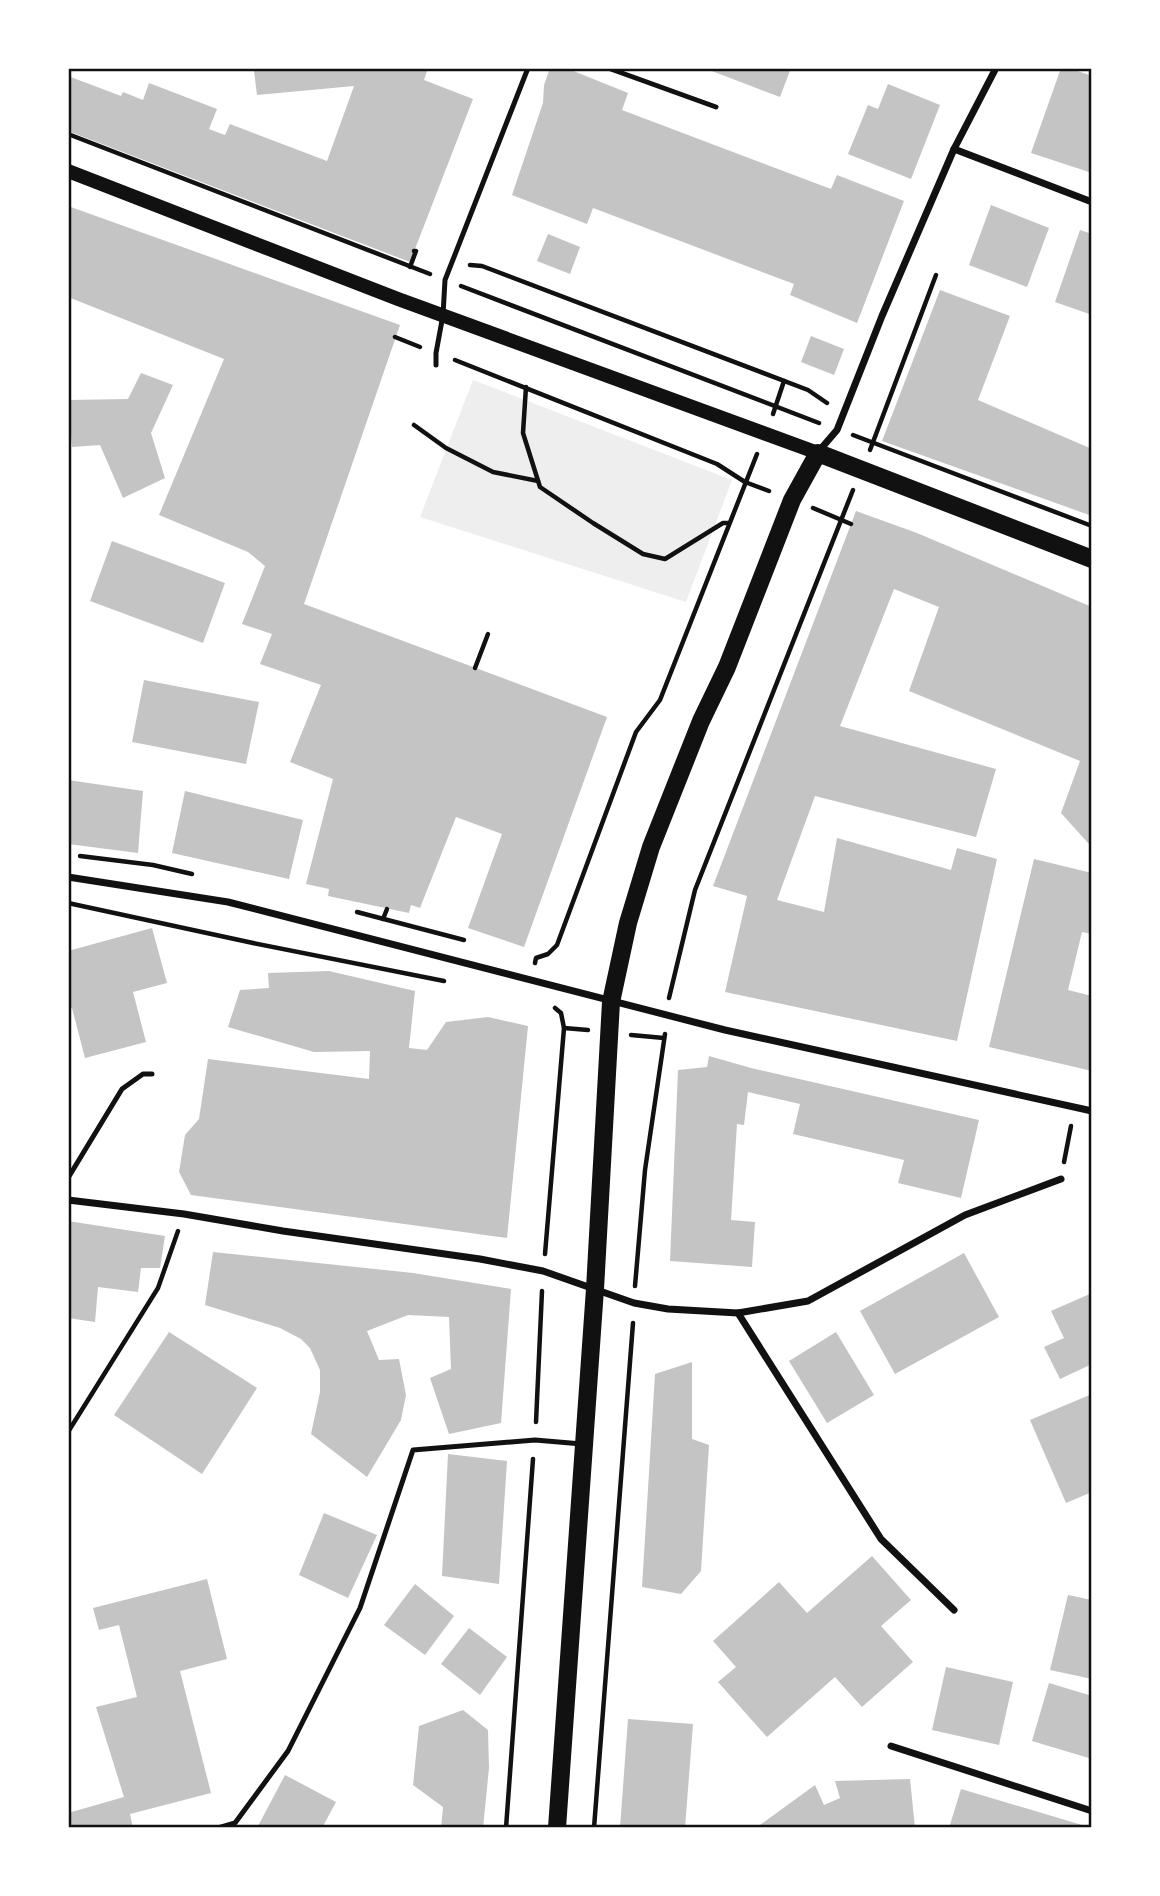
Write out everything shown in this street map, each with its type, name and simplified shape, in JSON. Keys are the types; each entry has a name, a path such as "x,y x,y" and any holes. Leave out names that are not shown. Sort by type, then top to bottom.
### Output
{"main road":[{"path":"68,171 1092,559"},
{"path":"557,1828 585,1444 611,1002 628,923 651,847 701,722 727,667 792,500 818,453"}],"street":[{"path":"818,453 837,430 882,316 954,149 996,68"},
{"path":"954,149 1092,202"},
{"path":"68,877 228,902 725,1031 1092,1111"},
{"path":"68,1200 184,1214 480,1259 543,1271 634,1303 668,1309 738,1313 808,1301 965,1215 1061,1179"},
{"path":"738,1313 881,1539 954,1610"},
{"path":"891,1746 1092,1811"}],"lane":[{"path":"436,365 445,280 528,68"},
{"path":"608,68 716,107"},
{"path":"68,1178 122,1088 143,1074 152,1074"},
{"path":"218,1828 235,1823 288,1751 360,1608 413,1450 535,1440 585,1444"}],"path":[{"path":"68,134 837,430"},
{"path":"410,267 414,251"},
{"path":"466,265 482,266 808,390 829,404"},
{"path":"936,275 873,442 1092,526"},
{"path":"395,337 717,464 745,482 660,700 636,732 557,945 548,954 536,958 530,979"},
{"path":"775,407 783,382"},
{"path":"526,387 523,433 540,487 593,523 643,554 665,559 723,523 729,523"},
{"path":"414,425 446,448 493,472 538,481"},
{"path":"594,1828 645,1170 671,983 695,890 841,520 851,524"},
{"path":"475,668 488,634"},
{"path":"68,902 253,943 445,981"},
{"path":"506,1828 535,1440 543,1271 564,1028 561,1013 551,1004"},
{"path":"1061,1179 1075,1108"},
{"path":"68,1432 158,1288 184,1214"}],"shaded area":[{"path":"473,380 732,480 686,602 420,517"}],"building":[{"path":"266,68 428,68 424,80 473,99 410,262 68,131 68,76 121,96 123,92 143,100 149,83 217,109 209,129 225,135 230,124 327,161 354,86 257,95 254,71"},
{"path":"566,68 628,93 622,110 831,189 837,175 904,201 857,323 790,295 794,284 593,208 587,224 512,195 543,103 544,85 549,71"},
{"path":"704,68 791,68 780,97"},
{"path":"1061,68 1092,76 1092,173 1031,153"},
{"path":"888,84 940,105 911,179 848,154 868,105 878,109"},
{"path":"991,205 1049,228 1027,287 969,265"},
{"path":"68,206 400,325 304,604 607,717 524,947 468,928 502,834 456,817 420,908 411,905 409,913 328,896 329,889 306,884 333,779 290,762 321,685 260,664 272,634 242,624 265,566 248,552 159,515 224,359 68,297"},
{"path":"1080,230 1092,234 1092,315 1055,302"},
{"path":"548,234 580,247 570,274 537,261"},
{"path":"940,290 1010,316 978,400 1092,449 1092,516 882,441"},
{"path":"811,336 844,349 834,375 801,362"},
{"path":"141,373 173,385 151,433 165,478 123,498 100,445 72,447 68,400 128,399"},
{"path":"856,511 917,533 1092,607 1092,845 1061,813 1080,761 909,691 939,607 894,589 840,726 996,769 976,837 815,796 777,900 824,912 837,838 951,870 957,848 997,859 957,1041 725,992 747,896 713,886"},
{"path":"112,541 225,583 203,643 90,601"},
{"path":"144,680 259,702 246,764 132,742"},
{"path":"68,780 143,791 138,853 68,844"},
{"path":"185,791 303,820 289,879 172,853"},
{"path":"1034,859 1092,873 1092,934 1082,932 1068,990 1092,996 1092,1071 989,1047"},
{"path":"152,928 167,983 133,992 146,1042 85,1058 72,1008 68,1008 68,951"},
{"path":"329,971 415,991 409,1048 427,1050 446,1022 488,1017 528,1026 507,1238 191,1195 179,1172 185,1135 199,1119 208,1059 369,1079 370,1051 314,1052 228,1027 240,990 269,988 268,973"},
{"path":"709,1056 979,1120 961,1198 898,1183 904,1160 793,1134 800,1104 748,1092 744,1125 737,1124 731,1220 755,1222 752,1267 670,1261 678,1070 707,1067"},
{"path":"68,1221 165,1236 160,1268 141,1268 138,1292 98,1287 95,1322 68,1318"},
{"path":"213,1252 413,1273 511,1289 501,1423 449,1434 430,1378 451,1369 449,1317 408,1315 367,1331 379,1360 399,1359 406,1395 401,1420 367,1477 311,1434 320,1392 320,1370 310,1348 301,1339 280,1328 205,1305"},
{"path":"964,1253 999,1317 895,1374 860,1311"},
{"path":"1092,1293 1092,1364 1060,1379 1044,1347 1064,1338 1051,1311"},
{"path":"169,1332 257,1388 202,1474 114,1415"},
{"path":"836,1332 874,1395 827,1423 789,1361"},
{"path":"692,1362 692,1439 709,1445 701,1571 681,1594 642,1587 655,1374"},
{"path":"1092,1394 1092,1492 1066,1503 1030,1420"},
{"path":"448,1454 507,1461 499,1584 442,1576"},
{"path":"324,1513 377,1535 348,1598 299,1575"},
{"path":"872,1556 911,1600 881,1626 913,1662 862,1707 835,1677 767,1737 718,1682 736,1667 713,1641 779,1582 807,1613"},
{"path":"207,1579 227,1659 180,1671 211,1793 130,1814 133,1828 68,1828 68,1813 124,1797 96,1707 137,1697 119,1625 99,1630 93,1608"},
{"path":"415,1584 454,1616 425,1655 384,1625"},
{"path":"1068,1595 1092,1600 1092,1679 1050,1670"},
{"path":"469,1628 507,1657 480,1695 441,1664"},
{"path":"946,1667 1013,1682 999,1745 932,1730"},
{"path":"1049,1683 1092,1696 1092,1759 1032,1741"},
{"path":"463,1710 488,1730 489,1768 483,1828 441,1828 443,1807 413,1785 419,1726"},
{"path":"628,1719 693,1724 685,1828 620,1828"},
{"path":"285,1775 336,1802 322,1828 257,1828"},
{"path":"910,1779 915,1828 763,1828 760,1825 815,1785 824,1805 840,1798 835,1781"},
{"path":"961,1789 1082,1825 1081,1828 949,1828"}]}
